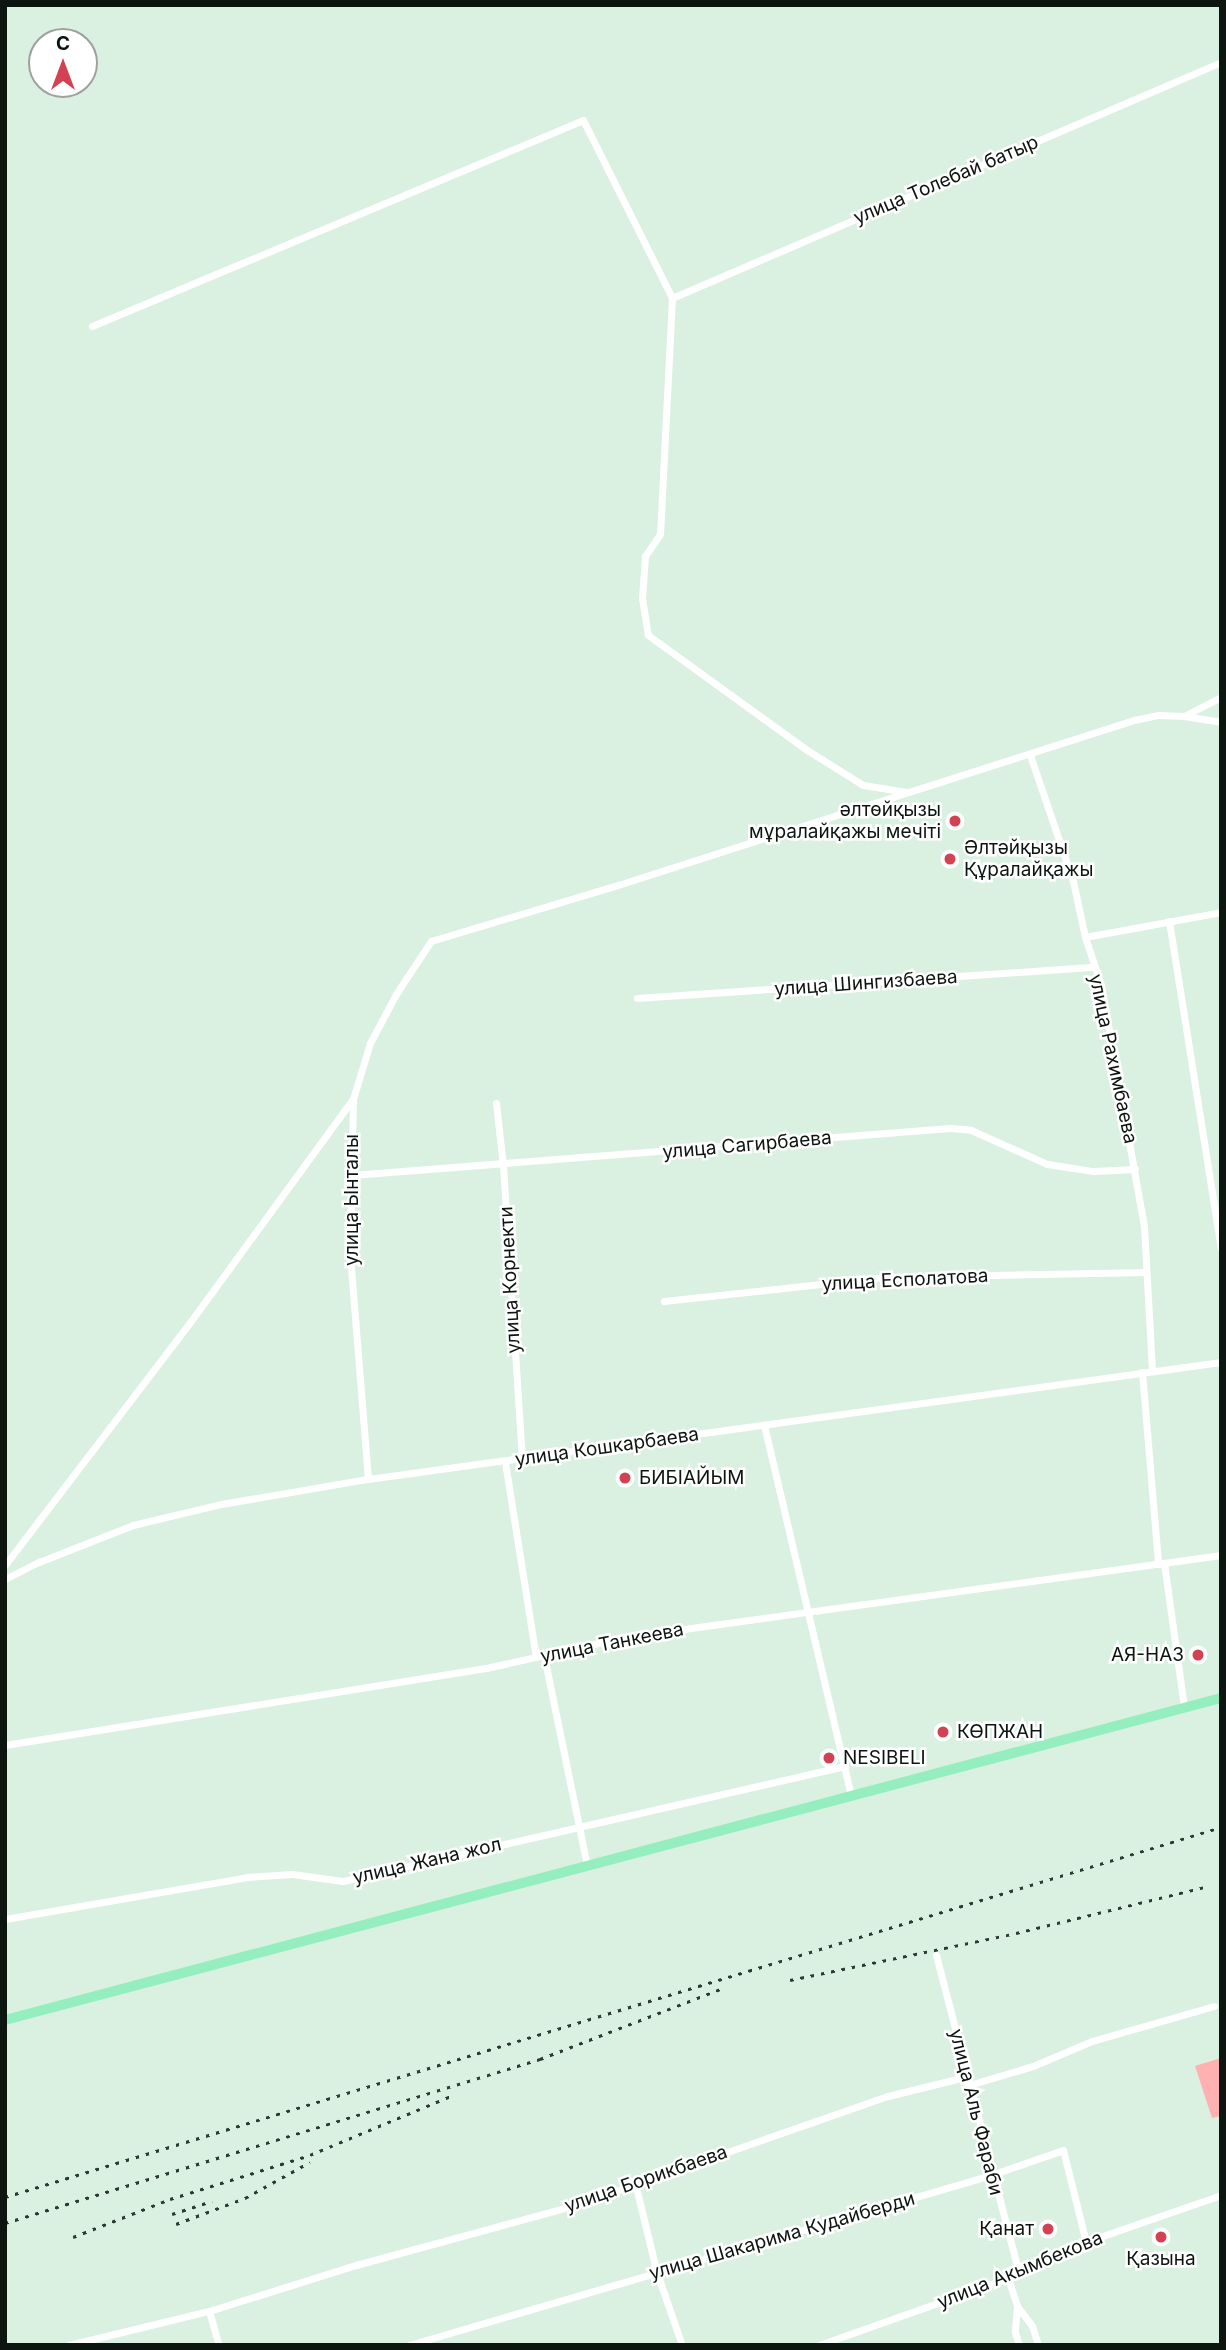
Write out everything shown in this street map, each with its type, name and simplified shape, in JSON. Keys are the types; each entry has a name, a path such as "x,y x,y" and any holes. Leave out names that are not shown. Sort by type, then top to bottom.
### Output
{"main road":[{"path":"5,2020 1220,1698"}],"street":[{"name":"улица Толебай батыр","path":"671,298 1221,61"},
{"path":"92,326 583,120 671,298 660,534 645,556 642,598 649,635 807,750 863,785 906,792 1134,720 1158,715 1221,722"},
{"path":"1184,716 1221,697"},
{"name":"улица Рахимбаева","path":"1030,755 1073,881 1085,937 1101,985 1144,1227 1152,1371"},
{"name":"улица Ынталы","path":"368,1479 350,1254 353,1099 370,1043 396,994 431,941 621,884 906,792"},
{"path":"1085,937 1221,912"},
{"path":"1169,921 1221,1248"},
{"name":"улица Шингизбаева","path":"638,998 1094,967"},
{"path":"5,1565 188,1325 353,1099"},
{"name":"улица Корнекти","path":"496,1103 503,1166 522,1458"},
{"name":"улица Сагирбаева","path":"352,1175 503,1166 950,1128 971,1130 1047,1164 1093,1171 1135,1169"},
{"name":"улица Есполатова","path":"664,1301 884,1277 1146,1272"},
{"name":"улица Кошкарбаева","path":"5,1579 85,1543 178,1512 368,1479 1221,1362"},
{"path":"1142,1372 1161,1564 1184,1707"},
{"path":"764,1425 851,1796"},
{"path":"505,1462 540,1657 587,1866"},
{"name":"улица Танкеева","path":"5,1745 486,1668 626,1637 1221,1555"},
{"name":"улица Жана жол","path":"5,1919 256,1876 292,1874 342,1881 845,1766"},
{"name":"улица Аль Фараби","path":"936,1955 991,2175 1018,2269"},
{"name":"улица Борикбаева","path":"69,2345 209,2311 356,2265 576,2204 888,2096 961,2078 969,2085 1033,2066 1104,2037 1214,2006"},
{"name":"улица Шакарима Кудайберди","path":"409,2345 991,2175 1063,2150 1086,2242"},
{"path":"635,2183 657,2273 682,2345"},
{"name":"улица Акымбекова","path":"819,2345 1008,2278 1018,2269 1086,2242 1221,2195"},
{"path":"1008,2278 1017,2306 1032,2326 1038,2345"},
{"path":"1017,2306 1015,2332 1020,2345"},
{"path":"209,2311 219,2345"}],"shaded area":[{"path":"1221,2058 1221,2116 1212,2118 1195,2066"}],"railway":[{"path":"5,2197 1221,1827"},
{"path":"790,1980 1016,1933 1209,1886"},
{"path":"5,2223 540,2059 723,1988"},
{"path":"73,2237 170,2199 310,2155 451,2096"},
{"path":"176,2224 245,2198 310,2162"},
{"path":"172,2214 212,2201"}],"place":[{"name":"әлтөйқызы мұралайқажы мечіті","path":"955,821"},
{"name":"Әлтәйқызы Құралайқажы","path":"950,859"},
{"name":"БИБІАЙЫМ","path":"625,1478"},
{"name":"АЯ-НАЗ","path":"1198,1655"},
{"name":"КӨПЖАН","path":"943,1732"},
{"name":"NESIBELI","path":"829,1758"},
{"name":"Қанат","path":"1048,2229"},
{"name":"Қазына","path":"1161,2237"}]}
